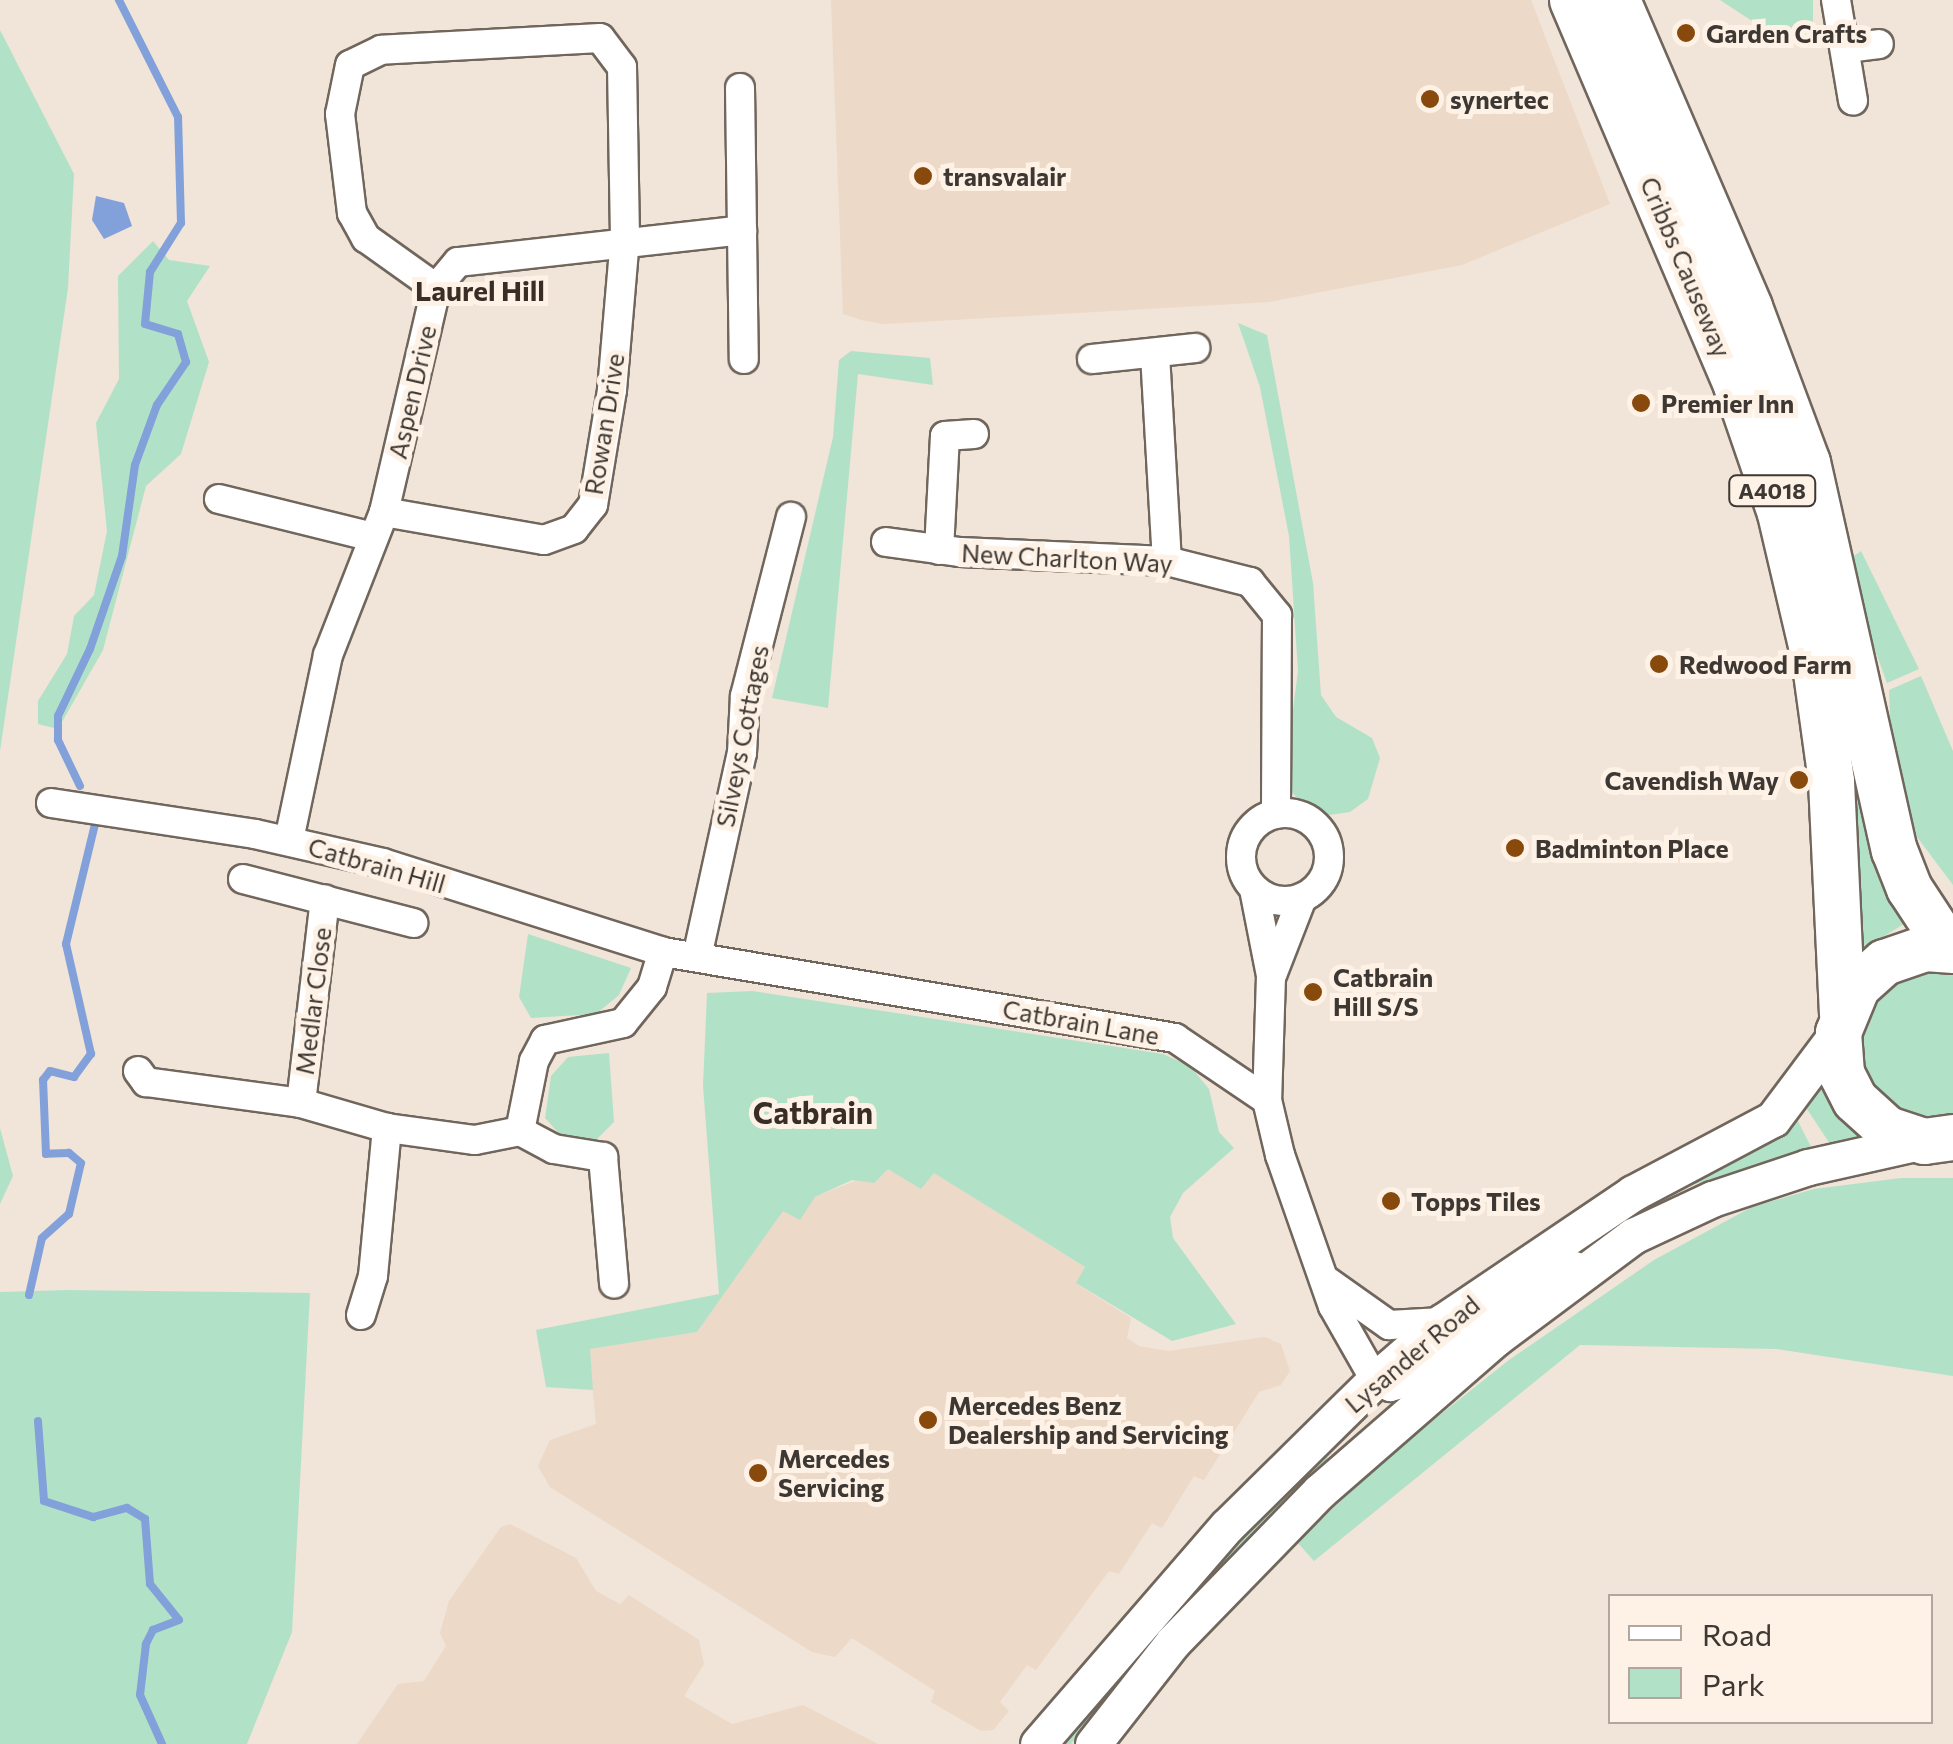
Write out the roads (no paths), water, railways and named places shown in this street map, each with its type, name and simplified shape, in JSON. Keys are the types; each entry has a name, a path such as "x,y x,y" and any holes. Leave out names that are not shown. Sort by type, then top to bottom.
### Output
{"main road":[{"name":"Cribbs Causeway","path":"1572,0 1736,385 1780,513 1814,658 1831,781 1840,1023"},
{"name":"Cribbs Causeway","path":"1617,0 1749,307 1807,462 1894,850 1909,888 1951,949"},
{"name":"A4018","path":"1884,794 1929,872 1953,900"},
{"name":"A4018","path":"1942,1141 1887,1129 1855,1100 1842,1073 1840,1023 1856,986 1884,962 1925,948 1951,949"}],"street":[{"path":"1836,0 1854,101"},
{"name":"Rowan Drive","path":"378,524 522,540 555,538 582,522 593,504 606,438 625,238 622,67 600,38 382,50 350,65 340,114 352,213 366,238 436,288"},
{"path":"1847,48 1879,44"},
{"path":"740,88 744,359"},
{"path":"436,288 458,262 625,238 742,230"},
{"name":"Aspen Drive","path":"288,840 328,655 378,524 436,288"},
{"path":"1092,359 1195,348"},
{"path":"1155,354 1167,561"},
{"name":"New Charlton Way","path":"939,550 945,436 974,434"},
{"path":"219,500 378,524"},
{"name":"Silveys Cottages","path":"697,957 742,753 745,696 790,517"},
{"name":"New Charlton Way","path":"886,542 939,550 1167,561 1250,582 1277,615 1276,814"},
{"name":"Catbrain Hill","path":"51,803 288,840 384,863 663,952 697,957"},
{"path":"1272,976 1302,898 1324,878 1326,843 1301,816 1276,814 1245,838 1242,865 1254,889 1272,976 1268,1100 1320,1274 1352,1347 1375,1380 1390,1387 1406,1383 1510,1298 1634,1236"},
{"name":"Medlar Close","path":"243,879 412,923"},
{"path":"1254,889 1276,901 1302,898"},
{"name":"Medlar Close","path":"301,1104 326,899"},
{"path":"614,1284 603,1156 554,1150 520,1131 534,1061 545,1040 623,1023 652,987 663,952"},
{"name":"Catbrain Lane","path":"697,957 1176,1038 1268,1100"},
{"name":"Lysander Road","path":"1038,1744 1227,1526 1375,1380 1442,1322 1632,1193 1773,1119 1840,1023"},
{"name":"Medlar Close","path":"138,1072 146,1082 301,1104 387,1128 475,1140 520,1131"},
{"path":"361,1315 372,1276 387,1128"},
{"name":"Lysander Road","path":"1092,1744 1173,1642 1272,1536 1496,1338 1634,1236 1712,1198 1808,1166 1942,1141"},
{"path":"1320,1274 1389,1325 1442,1322"}],"water":[{"path":"96,196 124,203 132,226 104,239 92,220"}],"waterway":[{"path":"80,786 58,740 58,716 90,649 122,556 135,465 157,405 186,362 178,334 145,324 150,272 181,223 178,117 119,0"},
{"path":"29,1295 42,1238 69,1214 81,1163 69,1153 46,1154 43,1080 50,1071 74,1077 91,1054 66,944 96,820"},
{"path":"38,1421 44,1501 93,1517 127,1508 145,1519 150,1584 179,1620 153,1630 146,1644 140,1695 162,1744"}],"place":[{"name":"Garden Crafts","path":"1686,33"},
{"name":"synertec","path":"1430,99"},
{"name":"transvalair","path":"923,176"},
{"name":"Premier Inn","path":"1641,403"},
{"name":"Redwood Farm","path":"1659,664"},
{"name":"Cavendish Way","path":"1799,780"},
{"name":"Badminton Place","path":"1515,848"},
{"name":"Catbrain Hill S/S","path":"1313,992"},
{"name":"Topps Tiles","path":"1391,1201"},
{"name":"Mercedes Benz Dealership and Servicing","path":"928,1420"},
{"name":"Mercedes Servicing","path":"758,1473"}],"district":[{"name":"Laurel Hill","path":"480,290"},
{"name":"Catbrain","path":"813,1112"}]}
